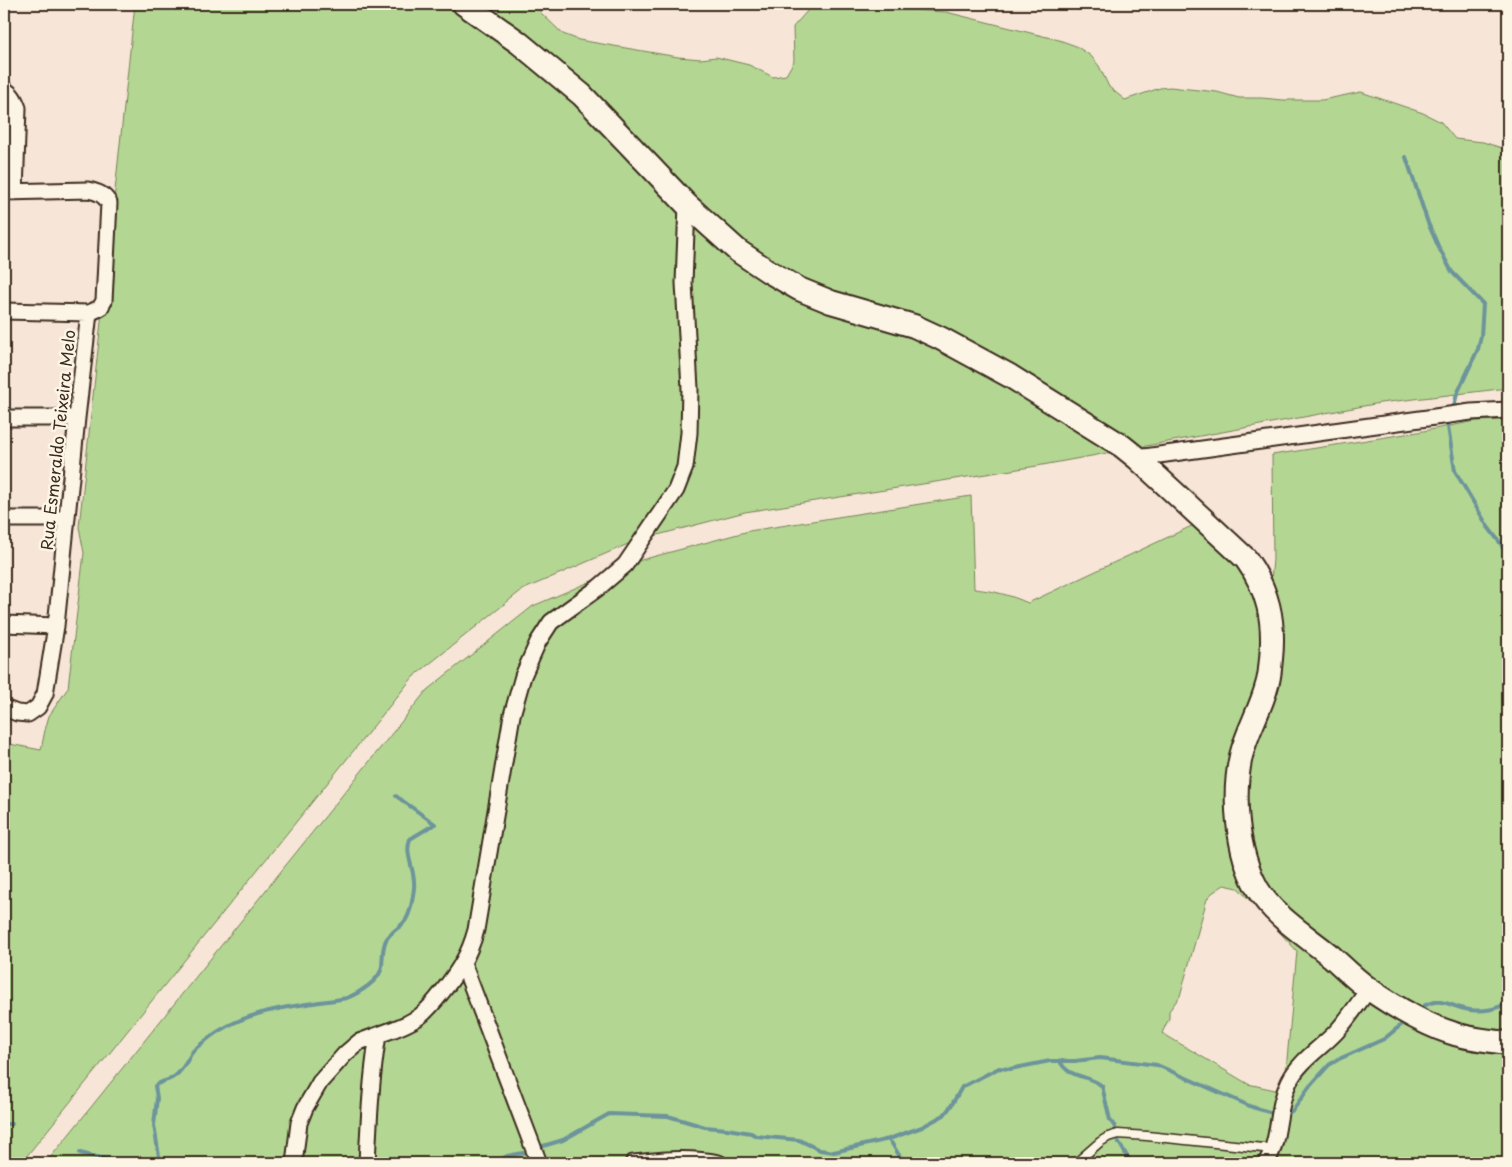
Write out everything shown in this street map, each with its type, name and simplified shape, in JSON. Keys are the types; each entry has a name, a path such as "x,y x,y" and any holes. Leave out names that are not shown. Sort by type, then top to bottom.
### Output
{"street":[{"path":"464,4 518,42 582,95 687,205 738,251 799,289 830,302 914,326 1010,376 1138,458 1246,559 1264,590 1272,620 1271,663 1268,684 1242,754 1238,779 1237,802 1240,835 1247,864 1258,889 1270,906 1369,989 1415,1017 1436,1027 1455,1034 1508,1043"},
{"path":"4,90 14,98 18,108 9,192"},
{"name":"Rua Esmeraldo Teixeira Melo","path":"4,708 28,714 38,708 45,694 56,626 76,418 89,313 100,308 104,302 109,203 106,197 98,192 88,190 9,192"},
{"path":"294,1163 299,1123 320,1082 345,1054 359,1042 410,1023 420,1016 433,1003 463,963 476,930 512,715 524,676 538,642 551,622 598,588 625,565 676,490 685,467 689,433 690,389 684,283 687,205"},
{"path":"4,312 89,313"},
{"path":"1138,458 1471,412 1508,410"},
{"path":"4,418 76,418"},
{"path":"4,519 67,519"},
{"path":"4,624 56,626"},
{"path":"463,963 539,1163"},
{"path":"1266,1163 1273,1149 1282,1104 1289,1083 1302,1064 1336,1032 1369,989"},
{"path":"367,1163 370,1095 378,1035"},
{"path":"633,1163 678,1158 719,1163"}],"lane":[{"path":"1076,1163 1100,1142 1118,1134 1273,1149"}],"green space":[{"path":"135,4 541,4 540,12 563,34 579,40 678,57 701,59 716,57 749,65 773,77 786,75 794,61 793,27 809,9 817,4 876,4 895,10 946,12 1059,40 1076,46 1091,56 1099,66 1109,87 1125,100 1160,88 1170,87 1217,92 1239,98 1283,100 1322,100 1361,92 1423,113 1441,122 1455,139 1483,142 1508,150 1508,388 1380,403 1037,466 745,512 635,541 522,590 413,677 21,1163 4,1163 4,743 41,750 49,716 68,688 84,553 79,527"},
{"path":"1508,420 1508,1163 46,1163 427,690 533,606 641,560 749,531 971,496 974,589 1002,594 1028,603 1198,523 1271,580 1273,560 1272,455 1476,421","holes":["1224,885 1238,888 1297,951 1284,1092 1248,1084 1162,1033 1169,1018 1169,1011 1180,996 1207,899"]}],"waterway":[{"path":"1406,157 1428,223 1439,248 1452,272 1483,304 1481,336 1478,349 1457,394 1453,410"},
{"path":"1450,419 1448,427 1455,471 1488,527 1501,544 1508,560"},
{"path":"160,1163 154,1125 157,1098 155,1086 173,1078 197,1047 220,1030 237,1021 291,1006 347,998 363,989 378,976 381,971 383,949 386,940 390,934 401,926 409,914 414,892 414,881 408,851 410,839 435,824 396,796"},
{"path":"1418,1009 1433,1002 1444,1002 1480,1011 1490,1010 1508,1003"},
{"path":"1283,1114 1293,1110 1310,1086 1329,1065 1384,1039 1406,1021"},
{"path":"543,1146 563,1140 609,1114 668,1116 705,1127 751,1133 756,1136 799,1140 820,1150 834,1152 889,1139 922,1127 944,1115 962,1087 999,1068 1010,1069 1050,1061 1100,1058 1157,1065 1252,1107 1276,1114"},
{"path":"1060,1061 1068,1071 1097,1082 1102,1086 1110,1120 1115,1127 1114,1134 1131,1163"},
{"path":"4,1124 12,1124"},
{"path":"889,1139 904,1163"},
{"path":"80,1153 101,1158 142,1163"},
{"path":"495,1163 507,1156 523,1153"}]}
